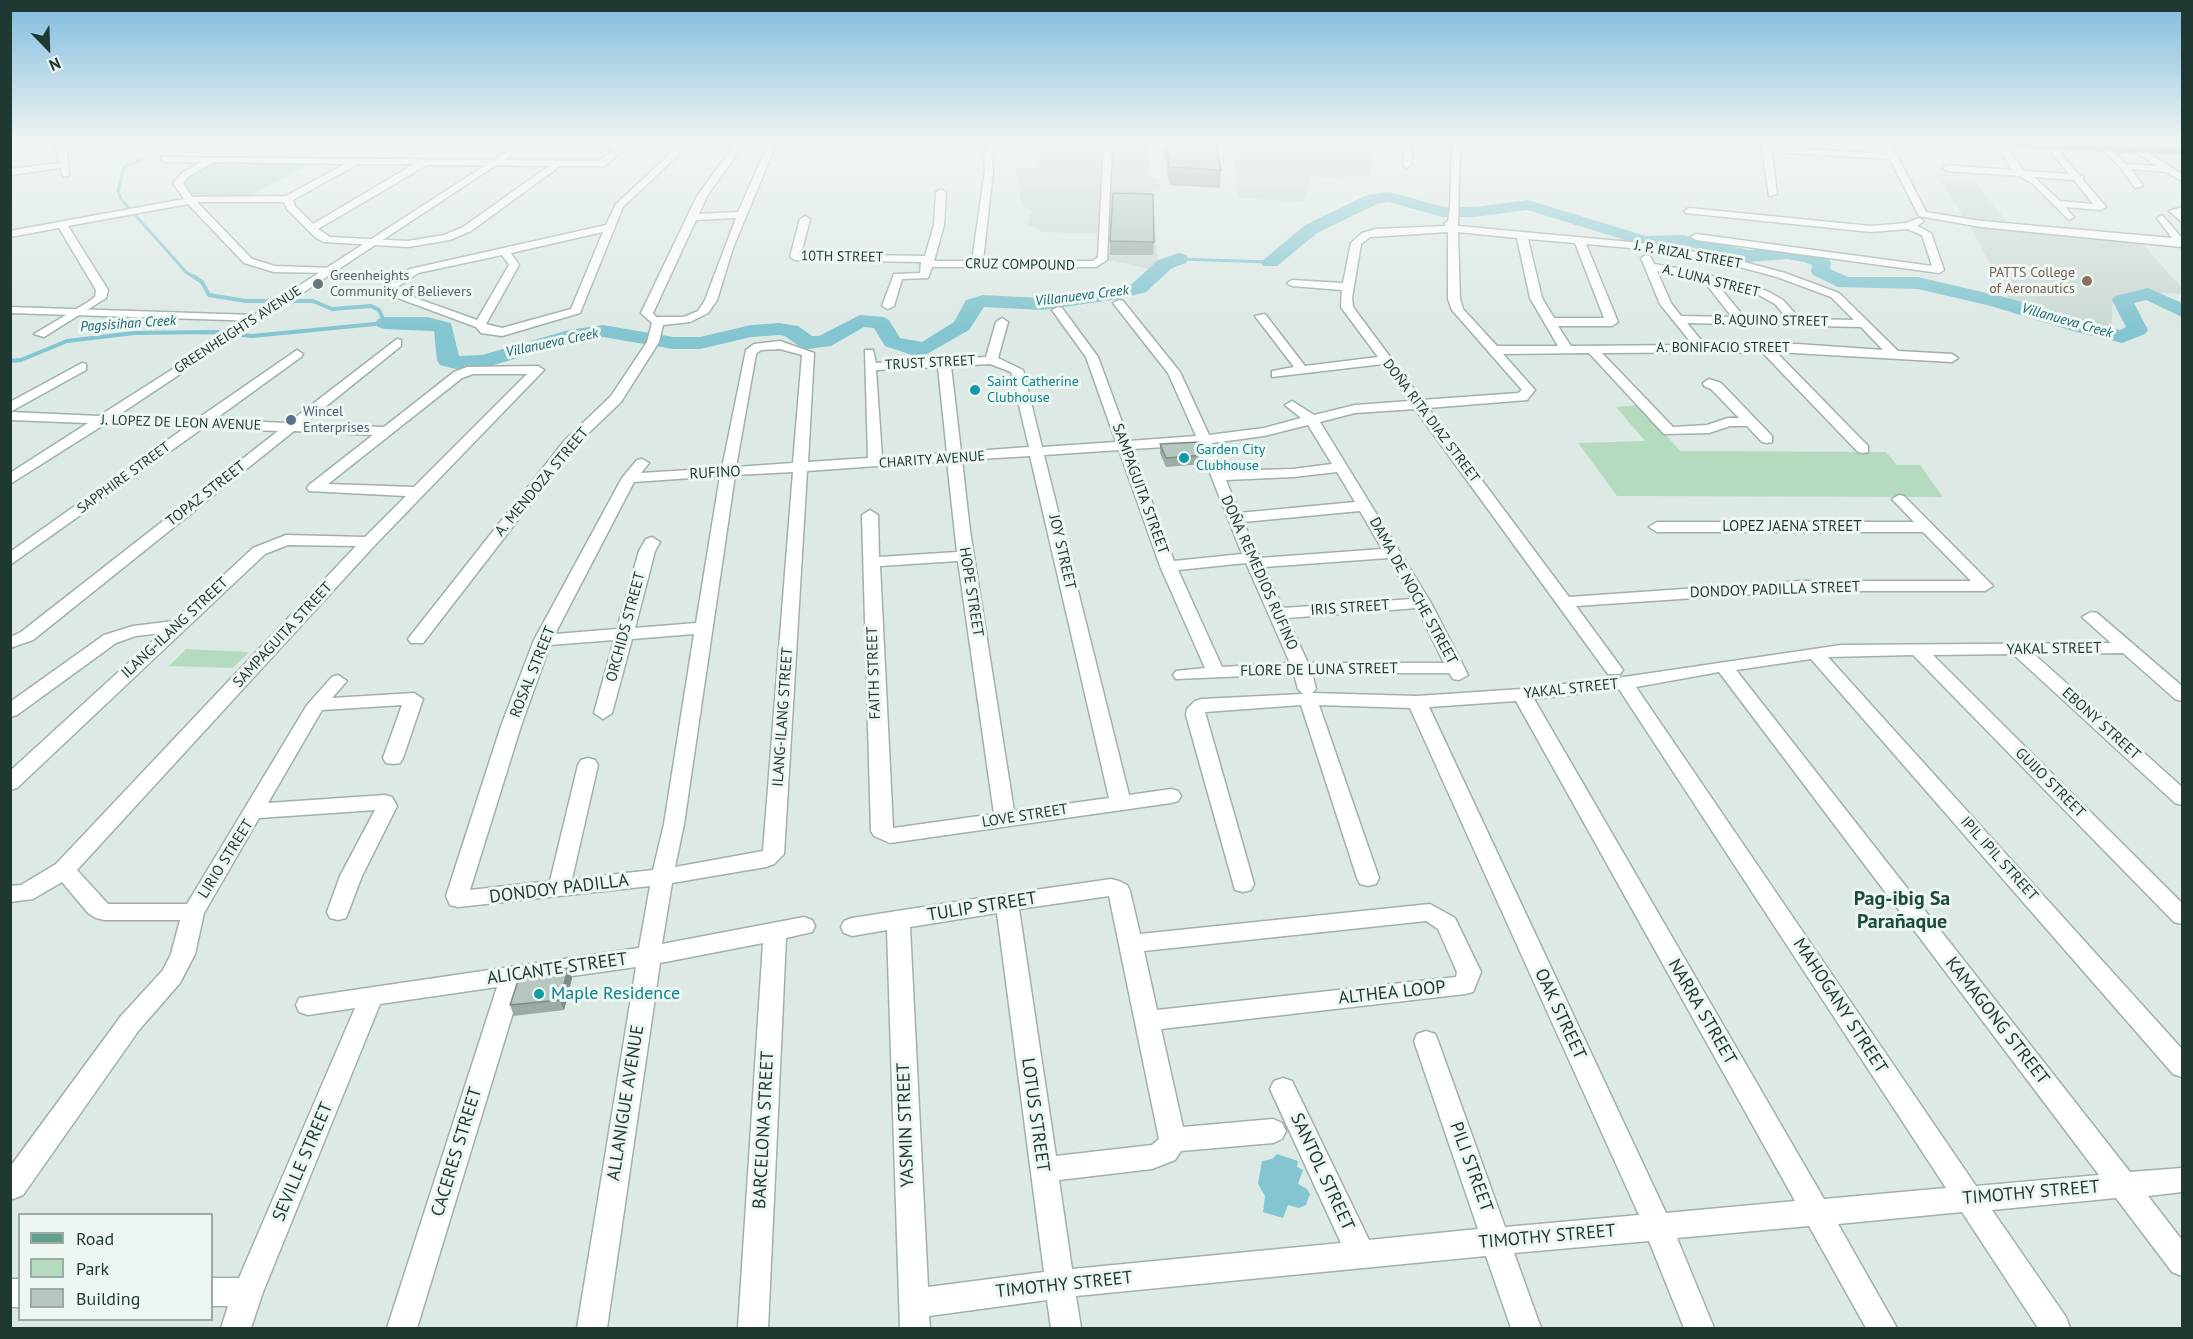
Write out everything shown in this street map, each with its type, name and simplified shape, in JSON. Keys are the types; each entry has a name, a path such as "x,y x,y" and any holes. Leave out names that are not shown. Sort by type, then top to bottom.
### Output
{"street":[{"path":"10,234 168,204"},
{"path":"194,204 248,261 274,269 330,270"},
{"path":"289,204 328,240 408,244 446,238 467,229 501,204"},
{"path":"313,228 353,204"},
{"name":"GREENHEIGHTS AVENUE","path":"10,480 432,204"},
{"path":"608,228 414,271 385,291 480,325 490,333 502,332 576,311 608,228 621,204"},
{"path":"698,204 647,313 658,322 686,320 702,313 711,300 747,204"},
{"path":"888,306 898,276 924,276 926,261 939,225 940,204"},
{"path":"977,264 985,204"},
{"name":"CRUZ COMPOUND","path":"926,261 977,264 1096,264 1103,258 1105,204"},
{"path":"1454,204 1454,299 1463,318 1493,350"},
{"path":"1908,226 1919,221 1922,214 1917,204"},
{"path":"2056,204 2069,217"},
{"path":"2063,204 2101,207 2099,204"},
{"path":"2182,210 2174,211 2182,219"},
{"path":"1689,211 1846,227 1908,226 1926,233 1939,270 1696,237"},
{"path":"1922,214 1981,224 2182,243"},
{"path":"691,217 742,216"},
{"path":"2182,219 2162,218 2182,243"},
{"name":"10TH STREET","path":"805,219 795,257 926,261"},
{"name":"J. P. RIZAL STREET","path":"1454,220 1521,236 1641,246 1722,260 1812,285 1835,295 1893,353"},
{"name":"DOÑA RITA DIAZ STREET","path":"1454,220 1366,235 1356,243 1347,307 1619,676"},
{"path":"40,334 100,298 102,290 62,224"},
{"path":"1521,236 1536,298 1567,350"},
{"path":"1549,322 1612,322 1601,300 1579,240"},
{"path":"1641,246 1666,303 1702,349"},
{"path":"480,325 513,270 514,265 505,251"},
{"name":"A. LUNA STREET","path":"1650,267 1707,278 1763,293 1779,302 1797,322"},
{"path":"1707,278 1741,321"},
{"path":"1292,283 1348,287"},
{"name":"DOÑA REMEDIOS RUFINO","path":"1119,303 1174,372 1190,403 1234,518 1301,668 1308,694"},
{"path":"10,310 256,319"},
{"name":"SAMPAGUITA STREET","path":"1058,310 1092,357 1168,566 1216,673"},
{"path":"1261,316 1302,370"},
{"name":"B. AQUINO STREET","path":"1677,319 1864,324"},
{"name":"A. MENDOZA STREET","path":"417,639 570,443 616,399 653,340 658,322"},
{"path":"991,360 1002,322"},
{"name":"TOPAZ STREET","path":"12,643 36,629 397,343"},
{"path":"662,877 674,824 728,472 750,353 758,347 780,345 808,353 801,467"},
{"path":"1765,348 1863,449"},
{"name":"A. BONIFACIO STREET","path":"1493,350 1765,348 1893,353 1952,358"},
{"path":"1592,349 1670,431 1709,429 1728,422 1751,422"},
{"name":"CHARITY AVENUE","path":"801,467 955,459 1205,440 1254,434 1355,408 1527,394 1529,390 1493,350"},
{"name":"SAPPHIRE STREET","path":"10,560 297,354"},
{"name":"TRUST STREET","path":"875,464 869,360 944,363 991,360"},
{"name":"JOY STREET","path":"991,360 1017,370 1120,801"},
{"path":"1276,374 1386,360"},
{"name":"HOPE STREET","path":"944,363 967,556 1005,820"},
{"path":"10,408 82,367"},
{"name":"SAMPAGUITA STREET","path":"18,894 64,870 369,542 537,370 471,370 458,375 387,431"},
{"path":"1709,383 1716,386 1767,439"},
{"name":"DAMA DE NOCHE STREET","path":"1292,405 1312,420 1341,466 1423,603 1457,671"},
{"name":"J. LOPEZ DE LEON AVENUE","path":"10,416 387,431"},
{"path":"387,431 314,488 418,492"},
{"name":"ROSAL STREET","path":"457,896 511,726 543,640 629,478 642,464"},
{"path":"1217,476 1293,473 1341,466"},
{"name":"RUFINO","path":"629,478 801,467"},
{"name":"ILANG-ILANG STREET","path":"662,877 766,859 773,854 801,467"},
{"path":"1899,499 1926,527"},
{"name":"DAMA DE NOCHE STREET","path":"1234,518 1365,506"},
{"name":"FAITH STREET","path":"870,514 881,831"},
{"name":"LOPEZ JAENA STREET","path":"1657,527 1926,527"},
{"name":"DONDOY PADILLA STREET","path":"1566,602 1799,586 1985,586 1926,527"},
{"name":"ILANG-ILANG STREET","path":"10,783 259,551 286,540 369,542"},
{"name":"ORCHIDS STREET","path":"603,713 647,551 652,542"},
{"path":"1168,566 1392,553"},
{"path":"870,562 967,556"},
{"name":"IRIS STREET","path":"1277,614 1423,603"},
{"path":"2091,617 2182,695"},
{"path":"10,711 110,639 133,631 176,626"},
{"path":"543,640 703,628"},
{"name":"YAKAL STREET","path":"1243,884 1195,715 1196,709 1202,705 1308,694 1417,702 1522,695 1619,676 1724,666 1815,653 1917,649 2127,648"},
{"name":"GUIJO STREET","path":"1917,649 2182,916"},
{"name":"EBONY STREET","path":"2019,650 2182,798"},
{"name":"IPIL IPIL STREET","path":"1815,653 2182,1066"},
{"name":"KAMAGONG STREET","path":"1724,666 2182,1262"},
{"name":"FLORE DE LUNA STREET","path":"1182,675 1301,668 1457,671"},
{"name":"MAHOGANY STREET","path":"1619,676 1761,885 2055,1329"},
{"name":"LIRIO STREET","path":"64,870 96,907 104,912 193,912 316,705 338,681"},
{"path":"1308,694 1368,878"},
{"name":"NARRA STREET","path":"1522,695 1882,1329"},
{"path":"316,705 414,699 393,758"},
{"name":"OAK STREET","path":"1417,702 1658,1227 1699,1329"},
{"path":"559,889 588,765"},
{"name":"LOVE STREET","path":"881,831 890,836 1120,801 1171,796"},
{"path":"255,811 385,801 387,806 351,876 338,912"},
{"name":"DONDOY PADILLA","path":"457,896 462,900 662,877"},
{"name":"ALLANIGUE AVENUE","path":"592,1329 662,877"},
{"name":"TULIP STREET","path":"852,927 1111,887 1119,891 1131,944"},
{"name":"LOTUS STREET","path":"1007,902 1065,1329"},
{"path":"13,1186 130,1023 172,976 183,954 193,912"},
{"name":"ALTHEA LOOP","path":"1131,944 1430,912 1447,924 1469,972 1465,985 1148,1021"},
{"name":"YASMIN STREET","path":"898,921 914,1316"},
{"name":"ALICANTE STREET","path":"308,1005 649,956 804,926"},
{"name":"BARCELONA STREET","path":"753,1329 775,932"},
{"path":"1043,1170 1152,1157 1166,1152 1173,1140 1131,944"},
{"name":"CACERES STREET","path":"402,1329 513,975"},
{"name":"SEVILLE STREET","path":"236,1329 248,1292 372,995"},
{"name":"PILI STREET","path":"1426,1041 1526,1329"},
{"name":"SANTOL STREET","path":"1283,1089 1361,1255"},
{"path":"1173,1140 1273,1131"},
{"name":"TIMOTHY STREET","path":"914,1316 1059,1284 1497,1241 2182,1180"},
{"path":"213,1292 248,1292"}],"shaded area":[{"path":"1153,204 1158,264 1153,270 1100,258 1099,233 1042,232 1028,224 1032,212 1022,205"},
{"path":"1955,204 1993,204 2010,225 1966,221"},
{"name":"PATTS College of Aeronautics","path":"1969,224 2141,242 2182,288 2182,294 2136,292 2113,298 2111,331 2010,301"}],"green space":[{"path":"1640,405 1680,451 1886,452 1897,465 1920,465 1943,497 1617,496 1578,443 1645,441 1616,407"},
{"path":"186,649 249,652 233,668 169,666"}],"water":[{"path":"1277,1154 1298,1161 1297,1167 1303,1170 1298,1184 1307,1189 1310,1194 1306,1205 1299,1208 1288,1205 1283,1218 1263,1212 1265,1196 1258,1184 1262,1161 1272,1159"}],"building":[{"path":"1112,204 1153,204 1154,242 1110,241"},
{"path":"1199,442 1204,455 1166,458 1160,444"},
{"path":"568,968 560,1000 510,1005 520,975"}],"waterway":[{"name":"Villanueva Creek","path":"126,204 186,272 195,278"},
{"name":"Villanueva Creek","path":"1270,262 1311,229 1362,204"},
{"name":"Villanueva Creek","path":"1416,204 1443,212 1475,212 1528,205 1645,241 1683,240 1748,256 1787,254 1808,257 1822,263 1820,271 1845,283 1918,283 1997,301 2080,327 2122,337 2138,330 2122,300 2148,294 2182,311"},
{"name":"Villanueva Creek","path":"1179,259 1270,262"},
{"name":"Villanueva Creek","path":"385,323 427,323 444,327 448,360 459,363 484,361 569,336 603,331 673,343 700,343 751,331 779,329 791,330 807,343 824,342 860,321 877,321 882,324 892,342 912,349 927,348 962,326 973,304 983,301 1042,304 1119,293 1139,288 1165,264 1179,259"},
{"name":"Pagsisihan Creek","path":"10,361 21,360 67,341 134,333 214,332 252,336 385,323 379,310 371,306 332,309 313,301 246,301 209,295 202,282 193,276"}],"place":[{"name":"PATTS College of Aeronautics","path":"2087,281"},
{"name":"Greenheights Community of Believers","path":"318,284"},
{"name":"Saint Catherine Clubhouse","path":"975,390"},
{"name":"Wincel Enterprises","path":"291,420"},
{"name":"Garden City Clubhouse","path":"1184,458"},
{"name":"Maple Residence","path":"539,994"}],"district":[{"name":"Pag-ibig Sa Parañaque","path":"1902,910"}]}
